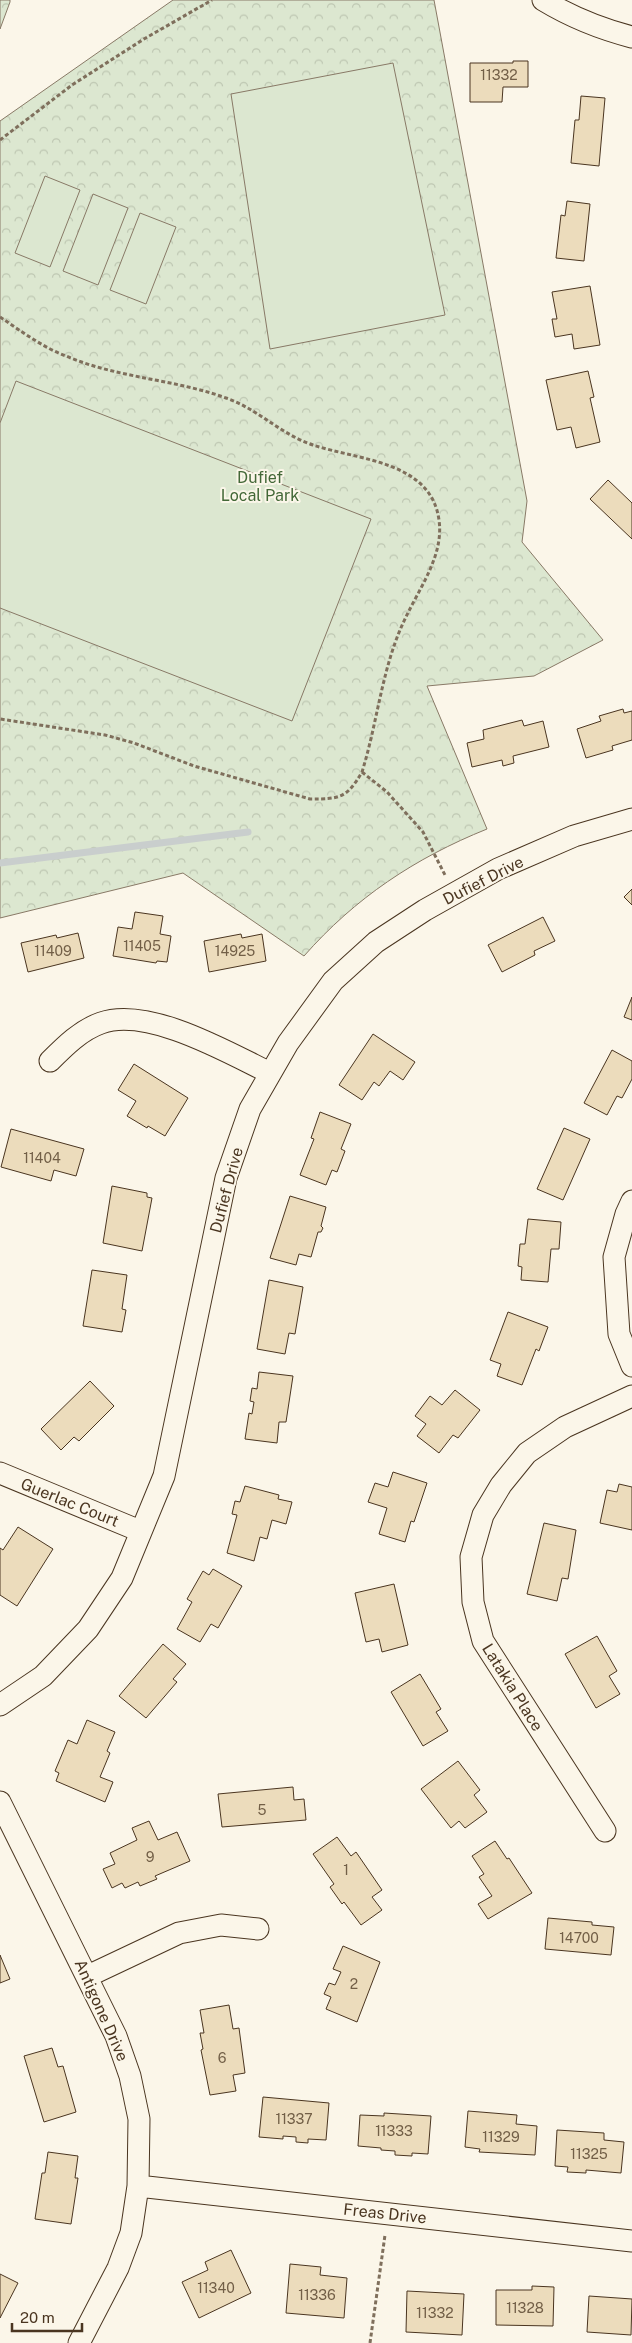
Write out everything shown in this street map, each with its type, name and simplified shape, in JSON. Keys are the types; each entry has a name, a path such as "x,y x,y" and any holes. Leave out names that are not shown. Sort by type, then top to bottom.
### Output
{"street":[{"path":"543,0 564,14 632,37"},
{"name":"Dufief Drive","path":"0,1705 43,1676 88,1629 122,1578 164,1476 226,1178 250,1108 288,1042 333,981 376,942 425,910 498,869 574,836 632,819"},
{"path":"50,1061 72,1039 102,1022 135,1019 182,1031 270,1073"},
{"path":"632,1201 626,1214 614,1257 620,1334 632,1366"},
{"name":"Latakia Place","path":"605,1831 483,1641 473,1602 471,1557 483,1515 501,1485 527,1453 565,1426 632,1396"},
{"name":"Guerlac Court","path":"0,1473 140,1531"},
{"name":"Antigone Drive","path":"0,1802 88,1976 116,2036 130,2076 139,2119 138,2186 131,2233 118,2268 79,2343"},
{"path":"88,1976 179,1933 221,1925 258,1929"},
{"name":"Freas Drive","path":"138,2186 632,2240"}],"path":[{"path":"0,140 72,85 144,39 212,0"},
{"path":"0,317 38,342 66,356 126,374 194,388 225,398 245,405 288,435 313,445 400,469 413,477 427,490 436,506 440,522 432,568 397,638 362,772 352,789 341,796 328,799 310,799 194,766 134,743 105,735 0,718"},
{"path":"362,772 393,798 423,832 455,894"},
{"path":"370,2343 388,2214"}],"green space":[{"path":"0,0 10,0 10,2 0,29"},
{"name":"Dufief Local Park","path":"173,0 434,0 527,501 522,542 603,640 534,676 427,686 487,829 435,853 388,882 344,916 304,956 183,873 0,918 0,121"},
{"path":"393,63 445,315 270,349 231,94"},
{"path":"45,176 80,190 50,267 15,253"},
{"path":"93,194 128,208 98,285 63,271"},
{"path":"140,213 176,227 146,304 110,290"},
{"path":"16,381 371,519 292,721 0,608 0,423"}],"building":[{"path":"513,61 528,61 528,87 503,87 502,102 470,102 470,63 513,63"},
{"path":"581,96 605,98 599,166 571,163 575,120 579,120"},
{"path":"567,201 590,204 584,261 556,258 561,215 565,216"},
{"path":"590,286 600,345 574,349 572,334 555,337 552,319 557,319 552,292"},
{"path":"588,371 594,397 590,398 600,442 576,448 571,427 557,430 546,380"},
{"path":"608,480 632,503 632,539 590,499"},
{"path":"623,709 624,713 632,711 632,740 612,746 613,750 586,758 577,729 601,721 599,716"},
{"path":"522,720 524,726 543,721 549,747 513,756 514,763 503,766 502,760 472,767 467,743 484,739 483,730"},
{"path":"632,889 632,905 624,897"},
{"path":"135,912 163,916 160,934 171,936 167,962 157,961 156,963 113,956 118,927 132,929"},
{"path":"543,917 555,941 534,951 535,955 502,972 488,945"},
{"path":"78,933 84,958 28,972 21,943 56,935 57,938"},
{"path":"241,934 242,938 262,934 266,961 209,972 204,941"},
{"path":"632,997 632,1020 624,1017"},
{"path":"373,1034 415,1062 403,1080 390,1071 379,1086 374,1082 362,1100 339,1085"},
{"path":"612,1050 632,1061 632,1079 622,1098 617,1096 607,1115 584,1103"},
{"path":"134,1064 188,1098 165,1136 127,1116 136,1101 118,1090"},
{"path":"320,1112 351,1124 341,1149 345,1151 337,1172 332,1170 326,1185 300,1175 314,1139 311,1138"},
{"path":"564,1128 590,1139 563,1200 537,1189"},
{"path":"11,1129 84,1149 76,1176 54,1170 51,1181 1,1167"},
{"path":"112,1186 147,1193 147,1197 152,1198 142,1251 103,1243"},
{"path":"290,1196 326,1207 321,1226 323,1228 321,1232 318,1232 311,1257 299,1254 296,1265 270,1258"},
{"path":"528,1219 561,1222 559,1249 551,1249 548,1282 521,1280 522,1267 518,1266 520,1244 525,1244"},
{"path":"92,1270 127,1275 122,1309 126,1310 122,1332 83,1326"},
{"path":"269,1280 303,1287 295,1334 289,1333 285,1354 257,1349"},
{"path":"508,1312 548,1327 539,1351 536,1349 522,1385 497,1376 501,1364 490,1360"},
{"path":"259,1372 293,1376 286,1422 279,1422 277,1443 245,1439 249,1413 252,1414 254,1402 250,1401 252,1388 257,1389"},
{"path":"90,1381 114,1406 79,1441 74,1437 61,1450 41,1429"},
{"path":"455,1390 480,1410 458,1438 453,1435 439,1453 417,1436 426,1424 415,1416 430,1396 442,1405"},
{"path":"393,1472 427,1483 414,1522 411,1521 405,1542 379,1534 387,1508 368,1502 375,1483 388,1487"},
{"path":"619,1484 632,1487 632,1530 600,1523 607,1490 617,1492"},
{"path":"245,1486 279,1495 278,1499 292,1502 286,1524 272,1520 267,1539 260,1537 254,1561 227,1553 237,1515 232,1514 235,1501 240,1502"},
{"path":"544,1523 576,1530 568,1579 562,1578 557,1601 527,1594"},
{"path":"18,1527 53,1549 17,1606 0,1595 0,1548 3,1550"},
{"path":"213,1569 242,1586 218,1628 211,1624 200,1642 177,1629 192,1602 187,1599 203,1571 209,1575"},
{"path":"394,1584 408,1645 382,1652 379,1639 366,1642 355,1593"},
{"path":"597,1636 617,1671 609,1676 620,1694 596,1708 565,1654"},
{"path":"163,1644 186,1664 173,1679 177,1682 146,1718 119,1696"},
{"path":"420,1674 441,1709 436,1712 448,1731 423,1746 391,1692"},
{"path":"87,1720 115,1732 107,1751 110,1753 100,1777 113,1782 105,1802 56,1781 59,1773 55,1771 68,1740 77,1744"},
{"path":"458,1761 480,1790 474,1795 487,1812 465,1828 459,1821 451,1828 421,1789"},
{"path":"293,1787 294,1800 304,1799 306,1820 222,1827 218,1794"},
{"path":"149,1821 158,1840 177,1832 190,1861 155,1876 157,1879 140,1886 138,1882 125,1888 122,1883 112,1888 103,1869 115,1864 110,1853 137,1840 132,1828"},
{"path":"337,1837 351,1856 356,1852 382,1890 372,1897 382,1910 361,1925 330,1887 334,1884 313,1854"},
{"path":"495,1841 507,1859 509,1858 532,1893 488,1919 478,1904 492,1896 479,1877 484,1874 472,1856"},
{"path":"548,1918 592,1922 592,1925 614,1927 611,1955 545,1949"},
{"path":"343,1946 380,1962 357,2022 326,2009 331,1997 324,1994 329,1983 335,1985 341,1972 333,1969"},
{"path":"0,1955 10,1979 0,1983"},
{"path":"229,2005 233,2029 239,2028 245,2073 233,2075 236,2091 210,2095 201,2050 203,2049 200,2033 204,2033 200,2010"},
{"path":"52,2048 58,2067 63,2066 76,2112 44,2122 24,2056"},
{"path":"263,2097 329,2103 326,2140 308,2139 308,2143 296,2142 296,2137 283,2136 283,2139 259,2137"},
{"path":"468,2111 517,2115 516,2124 537,2126 535,2155 479,2152 480,2149 465,2147"},
{"path":"384,2113 431,2116 428,2154 412,2153 412,2156 395,2155 395,2151 358,2146 360,2115 384,2116"},
{"path":"557,2130 604,2133 604,2140 624,2142 621,2173 586,2170 586,2173 567,2172 568,2167 555,2166"},
{"path":"48,2152 78,2156 75,2178 78,2178 71,2224 35,2219 42,2173 45,2173"},
{"path":"231,2250 251,2293 199,2318 182,2282 208,2270 205,2262"},
{"path":"290,2264 321,2267 320,2275 347,2278 344,2318 286,2313"},
{"path":"0,2274 18,2283 0,2318"},
{"path":"532,2286 554,2287 553,2326 496,2325 496,2290 532,2290"},
{"path":"407,2291 464,2294 462,2335 406,2332"},
{"path":"589,2296 632,2299 631,2335 587,2332"}],"waterway":[{"path":"0,863 248,832"}]}
